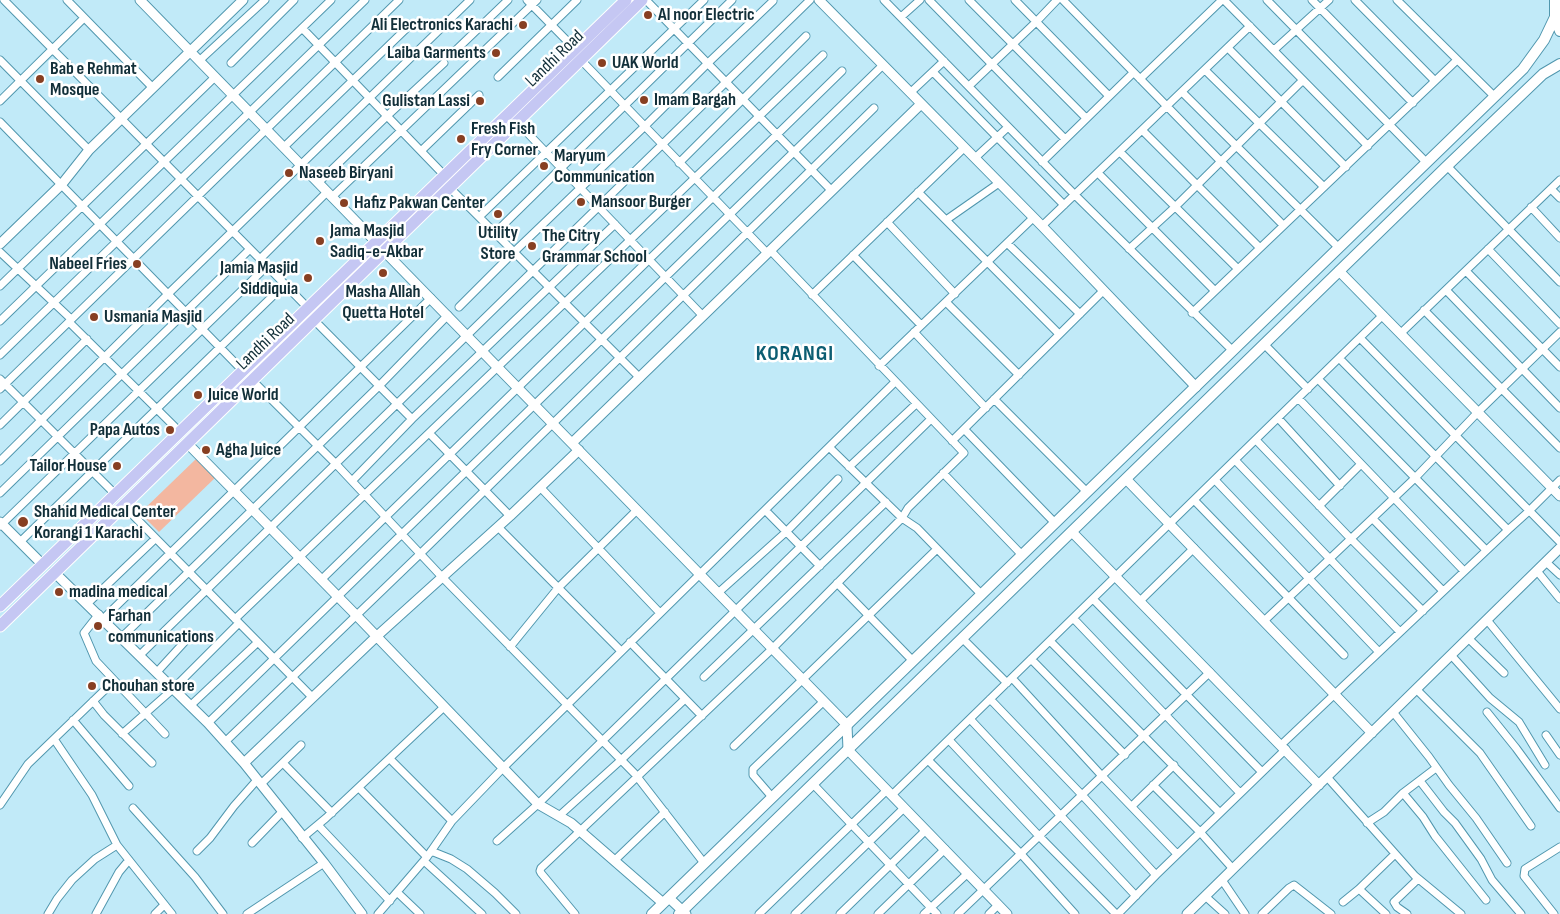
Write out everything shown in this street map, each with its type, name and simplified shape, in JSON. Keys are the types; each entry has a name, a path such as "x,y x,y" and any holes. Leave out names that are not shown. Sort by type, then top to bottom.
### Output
{"main road":[{"name":"Landhi Road","path":"0,606 308,308 449,187 516,121 626,0"},
{"name":"Landhi Road","path":"2,621 188,444 314,320 445,176 577,54 642,0"},
{"path":"1553,1 1555,17 1560,31"},
{"path":"652,914 1495,97 1530,61 1544,40 1555,17"},
{"path":"682,913 1447,166 1543,74 1560,64"}],"street":[{"path":"4,0 308,308"},
{"path":"66,0 153,88"},
{"path":"140,0 847,725 848,750 1008,914"},
{"path":"0,244 62,184 89,150 243,0"},
{"path":"199,60 264,0"},
{"path":"231,63 294,0"},
{"path":"0,321 331,0"},
{"path":"0,355 365,0"},
{"path":"115,494 23,402 2,384 134,259 399,0"},
{"path":"0,461 300,164 470,0"},
{"path":"455,51 508,0"},
{"path":"498,77 577,0"},
{"path":"646,0 832,190"},
{"path":"479,217 704,0"},
{"path":"495,233 732,0"},
{"path":"140,655 810,0"},
{"path":"819,0 1042,226 1196,387"},
{"path":"884,0 1042,162 1232,351"},
{"path":"901,17 920,0"},
{"path":"929,0 1065,139"},
{"path":"969,0 1086,118"},
{"path":"1015,0 1109,96"},
{"path":"968,86 1057,0"},
{"path":"1063,0 1283,225"},
{"path":"1140,79 1223,0 1368,146"},
{"path":"1267,0 1427,163"},
{"path":"1312,0 1413,103"},
{"path":"1274,50 1329,0"},
{"path":"1355,0 1435,81"},
{"path":"1397,0 1495,97"},
{"path":"459,307 773,1"},
{"path":"261,260 263,255 401,130 532,2 610,91 678,163 812,295 964,453 908,508 902,518 772,649 544,865 540,871 575,914"},
{"path":"0,101 84,18"},
{"path":"284,147 412,24"},
{"path":"1042,226 1250,26"},
{"path":"302,28 445,176"},
{"path":"678,163 806,36"},
{"path":"1228,48 1346,167"},
{"path":"122,734 173,689 299,558 822,55"},
{"path":"0,60 89,150"},
{"path":"1192,313 1457,60"},
{"path":"910,93 944,61"},
{"path":"318,183 444,63"},
{"path":"208,723 883,65"},
{"path":"1205,70 1324,187"},
{"path":"321,580 842,71"},
{"path":"933,72 1064,205"},
{"path":"1042,162 1133,72"},
{"path":"0,286 215,77"},
{"path":"1129,249 1260,125 1303,80"},
{"path":"1182,92 1339,248"},
{"path":"421,151 479,95"},
{"path":"572,443 921,104"},
{"path":"225,742 420,554 874,108"},
{"path":"516,121 703,316"},
{"path":"0,122 243,371"},
{"path":"975,158 1008,127"},
{"path":"1142,130 1260,248"},
{"path":"812,295 964,148"},
{"path":"1120,152 1238,269"},
{"path":"1447,166 1560,282"},
{"path":"1098,173 1215,291"},
{"path":"1401,333 1560,180"},
{"path":"946,220 999,183"},
{"path":"449,187 640,378"},
{"path":"1551,189 1560,198"},
{"path":"918,192 1060,334"},
{"path":"1531,208 1560,238"},
{"path":"879,366 1034,218"},
{"path":"887,222 954,294"},
{"path":"352,481 412,419 615,224"},
{"path":"1007,243 1080,314"},
{"path":"0,493 59,438 250,249"},
{"path":"1488,249 1560,324"},
{"path":"0,252 54,303 86,339 180,432"},
{"path":"853,255 922,325"},
{"path":"42,564 1,524 267,266"},
{"path":"1340,271 1560,496"},
{"path":"1466,271 1560,367"},
{"path":"20,542 284,284"},
{"path":"1446,290 1560,408"},
{"path":"952,441 1103,291"},
{"path":"165,734 96,661 84,634 170,554 431,298"},
{"path":"946,302 1018,375"},
{"path":"1424,310 1560,448"},
{"path":"759,914 852,825 949,740 1383,315"},
{"path":"122,637 448,316"},
{"path":"314,320 412,419"},
{"path":"914,332 986,408"},
{"path":"1264,621 1373,520 1478,412 1560,332"},
{"path":"1360,338 1560,542"},
{"path":"0,425 86,339"},
{"path":"1264,344 1308,389"},
{"path":"1340,358 1508,530"},
{"path":"1318,379 1486,550"},
{"path":"252,380 335,463 442,577 638,778 704,863"},
{"path":"378,914 427,856 452,821 503,768 895,382"},
{"path":"1298,398 1464,571"},
{"path":"994,399 1087,492"},
{"path":"850,467 916,404"},
{"path":"1278,418 1340,486"},
{"path":"497,841 538,804 931,419"},
{"path":"964,429 1055,524"},
{"path":"429,433 510,516"},
{"path":"1256,440 1351,539 1423,610"},
{"path":"188,444 377,636 538,804 571,823 614,861 682,913"},
{"path":"829,447 902,518 917,528 982,595"},
{"path":"244,763 377,636 510,516 579,450"},
{"path":"1235,460 1400,632"},
{"path":"1319,506 1361,464"},
{"path":"944,473 1022,555"},
{"path":"1126,478 1372,732"},
{"path":"718,593 786,532 838,479"},
{"path":"1215,480 1379,652"},
{"path":"949,740 1039,836 1117,914 1262,772 1336,694 1560,480"},
{"path":"540,487 660,613"},
{"path":"1194,500 1344,655"},
{"path":"704,677 886,502"},
{"path":"123,505 312,697"},
{"path":"510,647 558,588 637,510"},
{"path":"765,510 820,566"},
{"path":"1373,520 1444,591"},
{"path":"498,527 622,651"},
{"path":"1072,532 1284,747 1319,785"},
{"path":"87,604 156,539"},
{"path":"1140,601 1194,548"},
{"path":"1187,914 1560,548"},
{"path":"734,746 937,549"},
{"path":"1546,562 1560,576"},
{"path":"1537,571 1560,599"},
{"path":"54,572 208,723 244,763 362,914"},
{"path":"837,583 913,661"},
{"path":"1093,599 1187,693 1262,772"},
{"path":"1073,618 1240,793"},
{"path":"1487,620 1560,709"},
{"path":"157,672 190,638"},
{"path":"962,638 1009,681 1177,854"},
{"path":"1468,638 1504,673"},
{"path":"1050,641 1220,813"},
{"path":"190,706 258,642"},
{"path":"630,642 702,716"},
{"path":"1451,656 1490,698 1519,722 1545,765"},
{"path":"1031,659 1125,755"},
{"path":"958,914 1210,672"},
{"path":"0,805 28,764 114,681"},
{"path":"1416,689 1480,753 1531,826"},
{"path":"559,816 685,699"},
{"path":"990,699 1156,874"},
{"path":"93,701 104,716 152,763"},
{"path":"772,797 753,775 753,769 824,701"},
{"path":"302,838 359,788 444,706"},
{"path":"1393,712 1476,818 1507,863"},
{"path":"1486,712 1516,748 1560,808"},
{"path":"970,719 1136,896"},
{"path":"73,720 129,786"},
{"path":"1546,735 1560,755"},
{"path":"54,739 92,795 117,845 172,914"},
{"path":"197,851 210,838 234,806 301,745"},
{"path":"390,759 452,821"},
{"path":"928,760 1021,854 1075,914"},
{"path":"283,763 332,813"},
{"path":"1132,806 1174,765"},
{"path":"1367,824 1436,768"},
{"path":"1327,777 1367,824 1418,878 1461,914"},
{"path":"1420,781 1455,823 1481,859 1492,880 1520,914"},
{"path":"813,784 937,914"},
{"path":"1153,786 1200,832 1233,869"},
{"path":"359,788 482,914"},
{"path":"1404,793 1435,836 1486,900"},
{"path":"133,808 195,877 223,914"},
{"path":"795,914 904,808"},
{"path":"252,843 282,811"},
{"path":"614,861 665,812"},
{"path":"318,825 390,901"},
{"path":"840,914 926,830"},
{"path":"48,914 72,880 95,859 117,845"},
{"path":"1554,914 1524,876 1525,869 1560,847"},
{"path":"878,914 945,849"},
{"path":"1343,902 1395,854"},
{"path":"427,856 451,859 467,869 516,914"},
{"path":"96,914 119,872 129,860"},
{"path":"247,914 259,911 324,863"},
{"path":"924,914 968,873"},
{"path":"1407,914 1397,907 1394,902 1418,878"},
{"path":"1222,880 1245,914"},
{"path":"1262,914 1294,885 1330,914"},
{"path":"1359,889 1386,914"},
{"path":"398,892 420,914"},
{"path":"1206,896 1225,914"},
{"path":"989,914 998,904"},
{"path":"155,914 164,905"}],"shaded area":[{"path":"197,458 216,477 159,532 140,513"}],"place":[{"name":"Al noor Electric","path":"648,15"},
{"name":"Ali Electronics Karachi","path":"523,25"},
{"name":"Laiba Garments","path":"496,53"},
{"name":"UAK World","path":"602,63"},
{"name":"Bab e Rehmat Mosque","path":"40,79"},
{"name":"Imam Bargah","path":"644,100"},
{"name":"Gulistan Lassi","path":"480,101"},
{"name":"Fresh Fish Fry Corner","path":"461,139"},
{"name":"Maryum Communication","path":"544,166"},
{"name":"Naseeb Biryani","path":"289,173"},
{"name":"Mansoor Burger","path":"581,202"},
{"name":"Hafiz Pakwan Center","path":"344,203"},
{"name":"Utility Store","path":"498,214"},
{"name":"Jama Masjid Sadiq-e-Akbar","path":"320,241"},
{"name":"The Citry Grammar School","path":"532,246"},
{"name":"Nabeel Fries","path":"137,264"},
{"name":"Masha Allah Quetta Hotel","path":"383,273"},
{"name":"Jamia Masjid Siddiquia","path":"308,278"},
{"name":"Usmania Masjid","path":"94,317"},
{"name":"Juice World","path":"198,395"},
{"name":"Papa Autos","path":"170,430"},
{"name":"Agha Juice","path":"206,450"},
{"name":"Tailor House","path":"117,466"},
{"name":"Shahid Medical Center Korangi 1 Karachi","path":"23,522"},
{"name":"madina medical","path":"59,592"},
{"name":"Farhan communications","path":"98,626"},
{"name":"Chouhan store","path":"92,686"}],"district":[{"name":"KORANGI","path":"795,354"}]}
